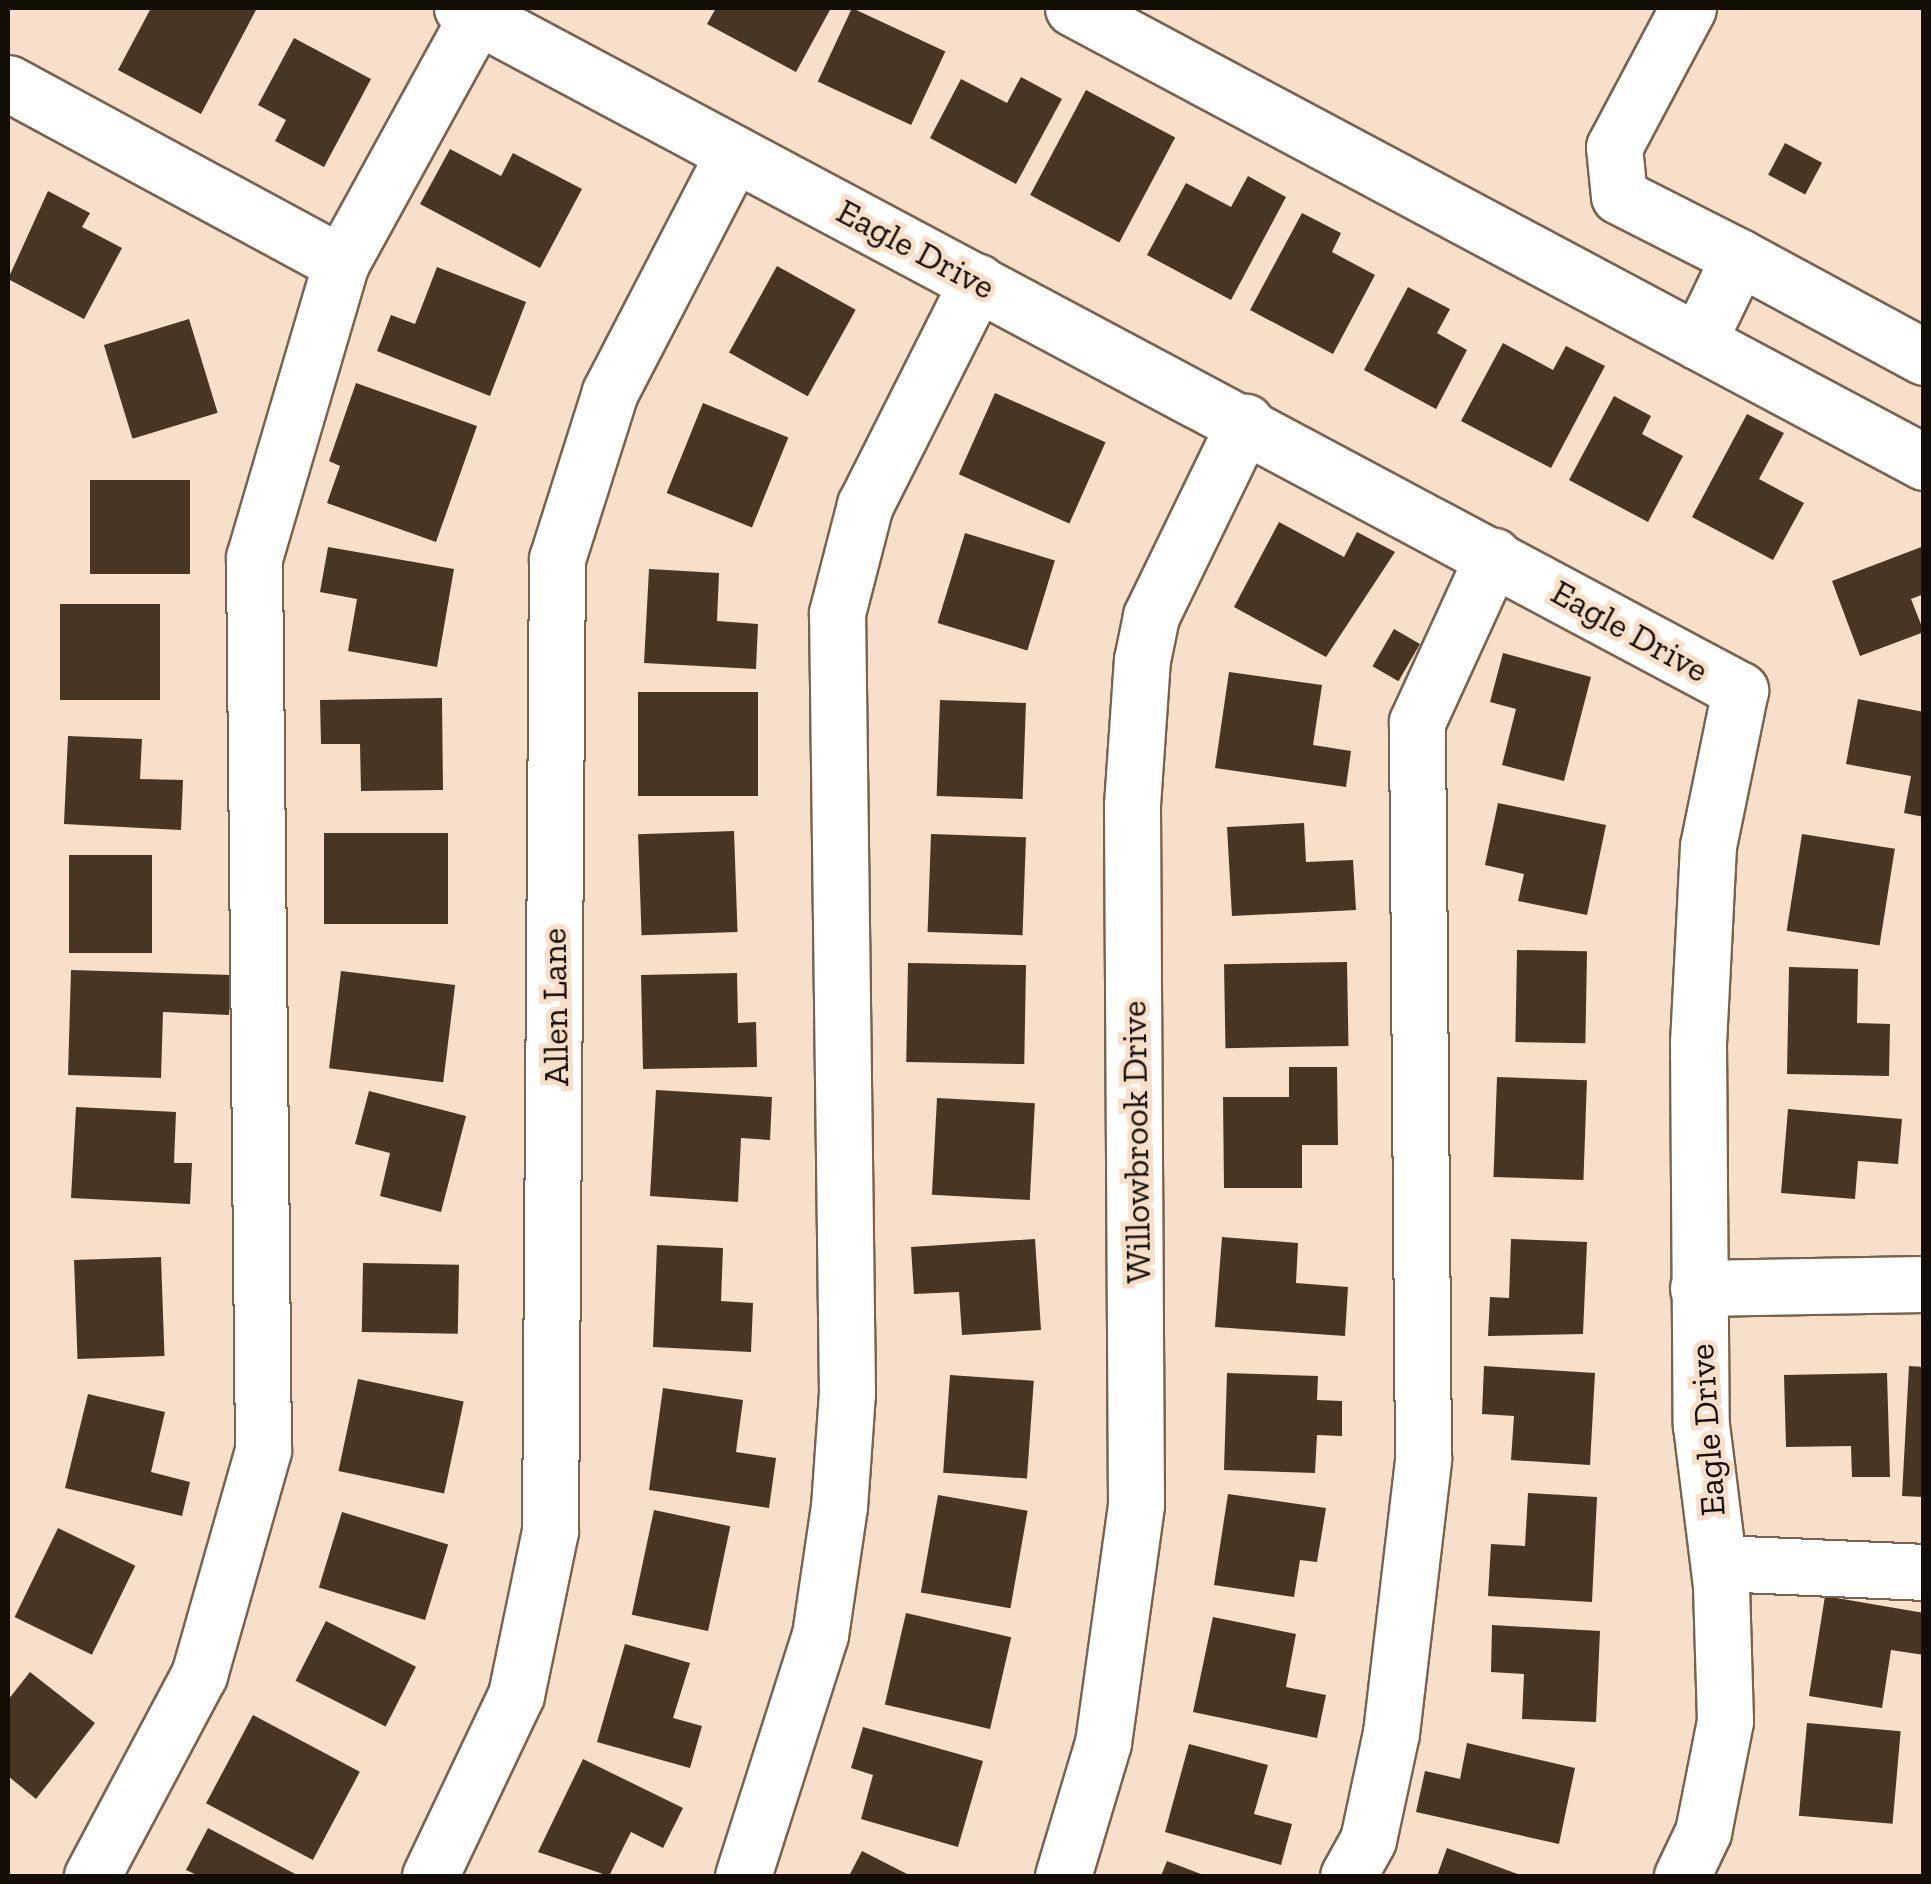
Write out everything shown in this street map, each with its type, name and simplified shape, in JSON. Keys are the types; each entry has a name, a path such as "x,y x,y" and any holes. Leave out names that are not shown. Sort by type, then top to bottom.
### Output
{"street":[{"path":"1074,8 1924,462"},
{"path":"1688,8 1614,147 1619,196 1924,357"},
{"path":"92,1876 199,1675 262,1450 254,558 341,262 470,12"},
{"name":"Eagle Drive","path":"470,12 1245,422 1740,690 1708,846 1700,944 1701,1425 1719,1563 1724,1721 1703,1832 1682,1876"},
{"path":"8,83 341,262"},
{"name":"Allen Lane","path":"430,1876 516,1695 550,1531 558,559 610,392 734,153"},
{"path":"1698,342 1739,257"},
{"path":"744,1876 820,1635 840,1488 847,1394 836,613 865,504 977,282"},
{"name":"Willowbrook Drive","path":"1063,1876 1102,1743 1136,1504 1132,806 1142,660 1151,616 1245,422"},
{"path":"1348,1876 1368,1840 1391,1733 1423,1459 1418,722 1493,556"},
{"path":"1698,1288 1924,1284"},
{"path":"1719,1563 1924,1572"}],"building":[{"path":"151,8 257,8 201,114 118,70"},
{"path":"716,8 831,8 796,72 707,24"},
{"path":"852,8 945,52 911,125 818,81"},
{"path":"294,38 371,79 324,167 275,141 286,120 258,105"},
{"path":"1021,77 1062,99 1016,184 930,138 961,79 1007,103"},
{"path":"1086,90 1175,137 1119,242 1030,195"},
{"path":"1785,143 1822,163 1805,195 1768,175"},
{"path":"450,149 501,176 513,153 582,189 540,268 420,204"},
{"path":"1248,176 1286,197 1231,300 1147,255 1186,183 1231,207"},
{"path":"48,191 90,213 82,227 122,248 84,319 8,279"},
{"path":"1302,213 1341,233 1332,252 1375,275 1333,354 1250,310"},
{"path":"777,266 856,310 808,396 729,353"},
{"path":"437,267 526,302 490,396 377,351 391,315 415,324"},
{"path":"1408,287 1450,309 1437,333 1467,350 1436,409 1364,370"},
{"path":"189,319 218,413 133,439 104,345"},
{"path":"1503,343 1553,370 1566,346 1605,366 1551,468 1461,421"},
{"path":"356,383 477,426 436,542 327,503 340,466 329,461"},
{"path":"995,393 1106,442 1069,524 959,474"},
{"path":"1614,396 1651,416 1642,434 1683,456 1648,522 1569,480"},
{"path":"703,403 788,437 752,527 667,493"},
{"path":"1747,414 1784,433 1759,479 1804,503 1773,560 1692,517"},
{"path":"90,480 190,480 190,574 90,574"},
{"path":"1279,522 1344,557 1357,532 1395,552 1326,657 1234,607"},
{"path":"965,533 1055,560 1027,650 938,623"},
{"path":"1924,546 1924,594 1911,599 1924,632 1860,656 1832,581"},
{"path":"328,547 454,569 437,667 348,651 357,599 320,592"},
{"path":"649,569 719,573 717,621 758,624 756,669 644,663"},
{"path":"60,604 160,604 160,700 60,700"},
{"path":"1394,629 1420,644 1398,681 1372,666"},
{"path":"1503,653 1591,677 1564,781 1502,765 1516,709 1490,702"},
{"path":"1229,672 1322,685 1313,745 1351,751 1346,787 1215,768"},
{"path":"638,692 758,692 758,796 638,796"},
{"path":"442,698 443,790 361,791 360,744 321,744 320,700"},
{"path":"1858,699 1924,712 1924,817 1904,813 1911,776 1846,764"},
{"path":"940,700 1026,703 1023,799 937,796"},
{"path":"68,736 142,739 140,779 183,780 181,830 64,824"},
{"path":"1498,803 1606,825 1587,915 1518,901 1524,874 1485,865"},
{"path":"1304,823 1306,862 1353,860 1356,910 1232,916 1227,827"},
{"path":"734,831 738,932 642,935 638,834"},
{"path":"324,833 448,833 448,924 324,924"},
{"path":"931,834 1026,837 1023,935 928,932"},
{"path":"1802,834 1895,849 1880,945 1787,931"},
{"path":"69,855 152,855 152,953 69,953"},
{"path":"1517,950 1587,951 1585,1043 1515,1042"},
{"path":"1347,962 1348,1046 1225,1048 1224,964"},
{"path":"908,963 1026,965 1024,1064 906,1062"},
{"path":"1789,967 1858,969 1857,1023 1890,1024 1889,1076 1787,1074"},
{"path":"71,970 231,975 229,1015 163,1012 161,1078 68,1075"},
{"path":"341,971 455,985 443,1082 329,1068"},
{"path":"737,973 738,1023 756,1022 757,1067 643,1069 641,975"},
{"path":"1289,1067 1337,1067 1338,1145 1302,1145 1302,1188 1224,1188 1223,1097 1289,1097"},
{"path":"1497,1077 1587,1080 1583,1180 1494,1177"},
{"path":"656,1090 772,1097 770,1140 741,1138 738,1202 650,1196"},
{"path":"369,1091 466,1116 441,1212 380,1196 390,1153 355,1144"},
{"path":"937,1098 1035,1103 1030,1200 932,1195"},
{"path":"76,1107 176,1112 174,1163 192,1163 190,1204 71,1198"},
{"path":"1788,1109 1902,1119 1898,1164 1858,1161 1855,1199 1781,1193"},
{"path":"1222,1237 1298,1243 1296,1283 1348,1287 1345,1336 1215,1327"},
{"path":"1035,1239 1041,1330 962,1335 959,1292 914,1294 911,1247"},
{"path":"1511,1239 1587,1242 1583,1334 1488,1336 1490,1297 1509,1298"},
{"path":"657,1245 723,1248 721,1301 753,1303 751,1352 653,1347"},
{"path":"161,1257 164,1356 78,1359 74,1260"},
{"path":"363,1263 459,1265 458,1334 362,1332"},
{"path":"1484,1366 1595,1373 1590,1465 1511,1460 1514,1416 1482,1414"},
{"path":"1909,1366 1924,1367 1924,1497 1902,1496"},
{"path":"1227,1373 1318,1376 1317,1400 1342,1401 1342,1436 1317,1435 1315,1473 1224,1470"},
{"path":"1887,1373 1890,1477 1852,1477 1851,1446 1786,1447 1784,1375"},
{"path":"950,1375 1034,1381 1027,1479 943,1473"},
{"path":"358,1379 464,1401 444,1493 338,1471"},
{"path":"663,1388 743,1400 736,1452 776,1458 769,1508 649,1490"},
{"path":"88,1394 165,1412 151,1472 190,1482 182,1516 65,1488"},
{"path":"1528,1493 1597,1497 1592,1602 1488,1596 1491,1544 1525,1546"},
{"path":"1228,1494 1326,1508 1317,1562 1300,1560 1294,1597 1214,1585"},
{"path":"938,1495 1028,1511 1010,1608 921,1592"},
{"path":"654,1510 730,1526 708,1631 632,1615"},
{"path":"342,1512 448,1544 425,1620 319,1588"},
{"path":"58,1528 135,1566 92,1655 15,1617"},
{"path":"1825,1596 1924,1613 1924,1655 1891,1650 1882,1708 1809,1696"},
{"path":"906,1613 1011,1637 990,1729 885,1705"},
{"path":"1213,1617 1296,1634 1286,1687 1326,1695 1317,1738 1193,1712"},
{"path":"326,1621 416,1667 386,1727 296,1681"},
{"path":"1492,1625 1600,1631 1596,1722 1522,1719 1524,1674 1491,1672"},
{"path":"625,1644 690,1663 673,1718 702,1726 690,1768 597,1742"},
{"path":"30,1672 95,1723 36,1799 8,1776 8,1700"},
{"path":"253,1715 360,1772 313,1860 206,1803"},
{"path":"1807,1723 1901,1731 1893,1824 1799,1816"},
{"path":"863,1727 983,1761 958,1847 861,1819 873,1775 851,1768"},
{"path":"1467,1743 1575,1768 1559,1844 1416,1812 1425,1771 1460,1779"},
{"path":"1189,1744 1268,1765 1254,1814 1292,1824 1281,1865 1165,1832"},
{"path":"583,1759 683,1808 663,1848 631,1832 609,1876 538,1852"},
{"path":"208,1828 299,1876 199,1876 186,1870"},
{"path":"1447,1848 1523,1876 1437,1876"},
{"path":"862,1851 911,1876 849,1876"},
{"path":"1167,1861 1206,1876 1161,1876"}]}
